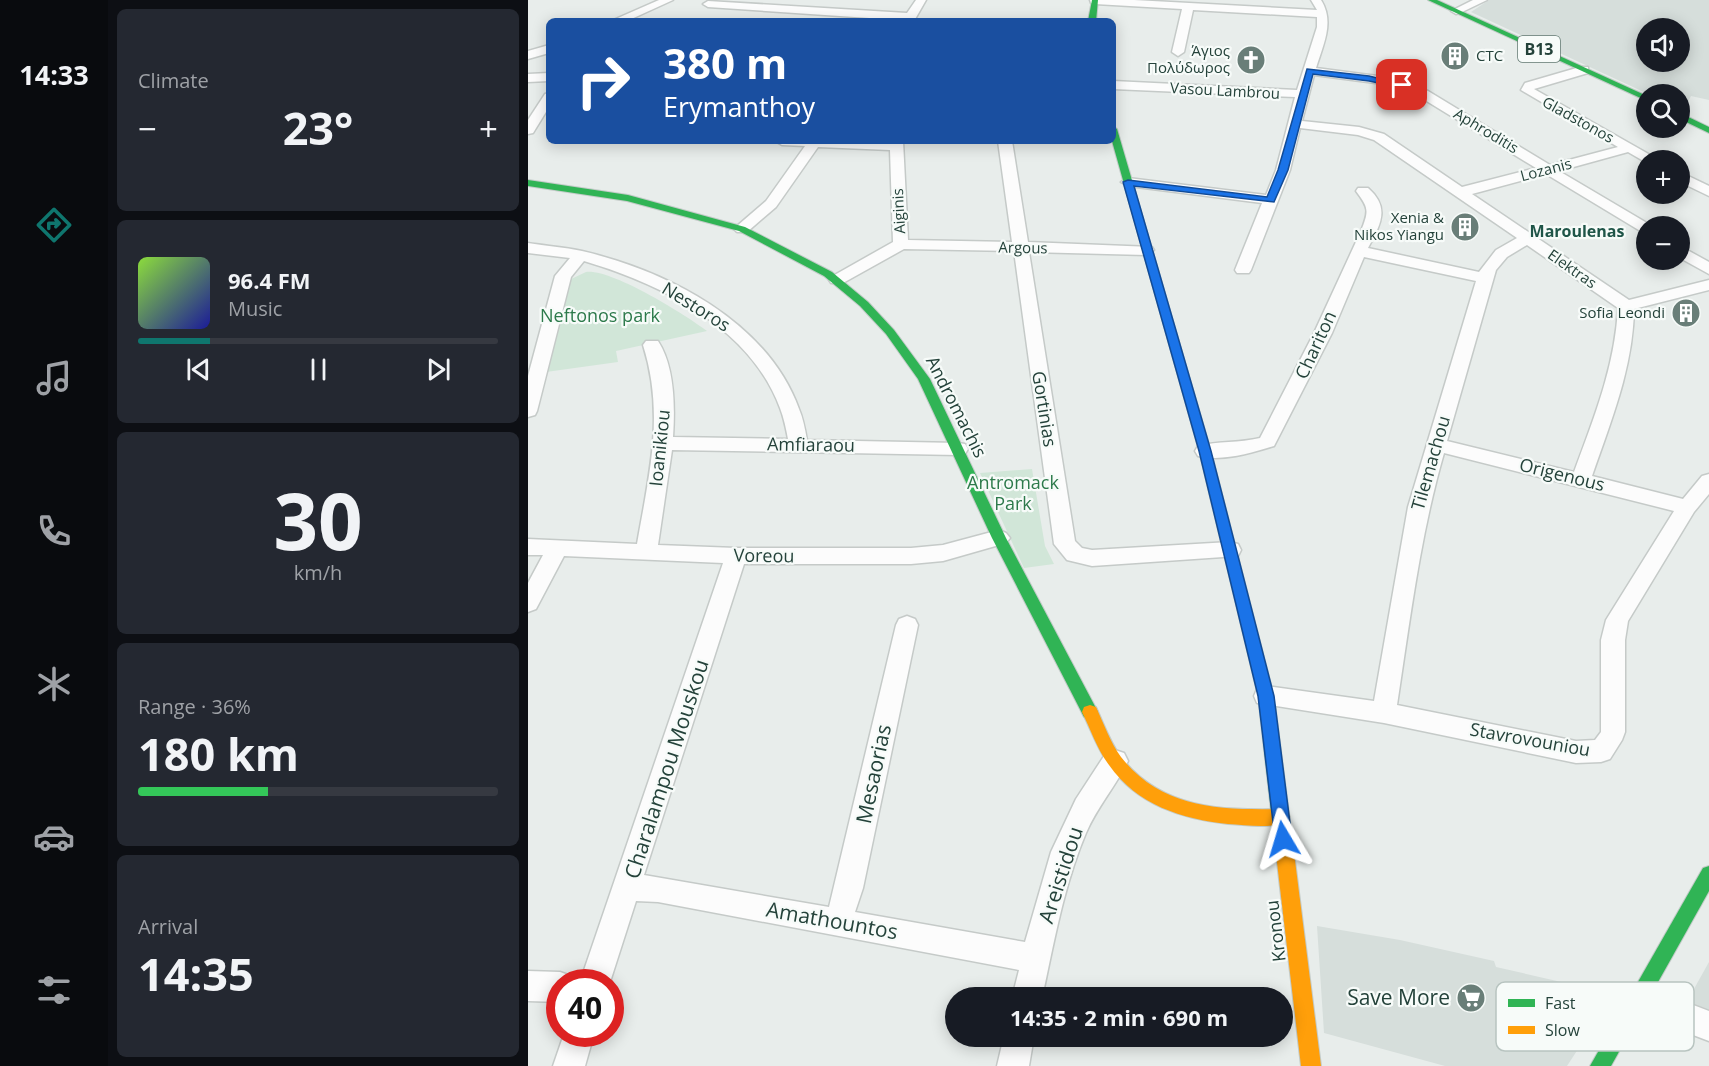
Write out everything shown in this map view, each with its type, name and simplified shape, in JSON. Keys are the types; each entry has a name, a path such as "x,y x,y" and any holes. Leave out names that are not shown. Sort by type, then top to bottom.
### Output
{"street":[{"path":"624,18 668,0"},
{"path":"910,18 921,0"},
{"path":"1243,270 1283,170 1302,94 1323,27 1323,14 1316,0"},
{"name":"B13","path":"1431,0 1636,94"},
{"path":"1456,11 1482,0"},
{"path":"1092,18 1095,1 1323,14"},
{"path":"708,4 896,18"},
{"path":"1178,52 1188,6"},
{"path":"528,55 546,50"},
{"name":"Gladstonos","path":"1584,70 1529,86 1527,90 1636,152"},
{"name":"Aphroditis","path":"1310,71 1375,79 1417,91 1636,223"},
{"path":"528,78 546,77"},
{"name":"Vasou Lambrou","path":"1116,85 1302,94"},
{"path":"531,125 546,102"},
{"path":"1690,121 1709,130"},
{"path":"531,125 546,123"},
{"name":"Elektras","path":"1296,124 1374,135 1462,192 1626,306"},
{"name":"Kronou","path":"1116,141 1205,451 1266,696 1311,1066"},
{"path":"742,229 771,204 813,144"},
{"name":"Aiginis","path":"837,280 901,244 896,144"},
{"name":"Gortinias","path":"1005,144 1065,544 1075,555 1092,558 1230,550"},
{"name":"Lozanis","path":"1462,192 1629,148"},
{"path":"1690,178 1709,176"},
{"path":"1128,182 1270,200"},
{"path":"1690,182 1709,192"},
{"name":"Andromachis","path":"528,183 628,198 742,229 837,280 876,317 907,353 924,379 999,538 1115,761 1131,780 1151,796 1178,809 1220,817 1281,817"},
{"name":"Chariton","path":"1205,451 1246,448 1267,442 1323,333 1375,215 1372,199 1363,191"},
{"name":"Tilemachou","path":"1384,713 1409,550 1425,476 1485,278 1495,257 1500,252 1529,239"},
{"name":"Argous","path":"901,244 1146,250"},
{"name":"Nestoros","path":"528,248 580,256 612,265 663,285 707,311 740,336 760,357 783,389 793,415 799,445"},
{"path":"1359,251 1485,278"},
{"path":"528,411 563,276 580,256"},
{"path":"1690,257 1709,269"},
{"path":"1581,480 1620,364 1625,338 1626,306 1709,285"},
{"name":"Ioanikiou","path":"646,551 663,443 666,408 658,360 652,345"},
{"name":"Amfiaraou","path":"663,443 958,449"},
{"name":"Origenous","path":"1436,444 1687,507"},
{"name":"Stavrovouniou","path":"1266,696 1384,713 1576,752 1601,751 1606,747 1613,732 1612,658 1617,621 1687,507 1709,481"},
{"name":"Voreou","path":"528,547 736,556 911,556 943,553 999,538"},
{"path":"528,603 558,548"},
{"name":"Charalampou Mouskou","path":"600,969 736,556"},
{"name":"Mesaorias","path":"838,922 849,888 907,625"},
{"name":"Areistidou","path":"1030,987 1049,905 1075,828 1085,807 1115,761"},
{"path":"1648,982 1709,874"},
{"name":"Amathountos","path":"628,887 658,889 1036,959"},
{"path":"528,986 546,987"},
{"path":"1694,1020 1709,1026"},
{"path":"569,1066 575,1047"},
{"path":"1013,1066 1017,1047"},
{"path":"1600,1066 1609,1051"}],"shaded area":[{"path":"1489,0 1709,0 1709,100 1691,96 1690,98 1690,84 1636,84 1636,88 1471,12"},
{"path":"1317,926 1400,940 1494,961 1496,967 1562,982 1496,982 1496,1051 1577,1051 1567,1066 1445,1066 1324,1033"},
{"path":"1709,962 1709,1013 1694,1008 1694,989"}],"green space":[{"name":"Neftonos park","path":"586,272 598,273 630,285 707,331 616,351 618,362 546,372 569,280"},
{"name":"Antromack Park","path":"1032,469 1045,546 1054,564 1024,568 980,473"}],"traffic: fast":[{"path":"1092,18 1095,0"},
{"path":"1431,0 1636,94"},
{"path":"1690,121 1709,130"},
{"path":"1116,140 1205,451 1266,696 1283,837"},
{"path":"528,183 628,198 742,229 828,274 864,304 890,332 924,379 999,538 1090,712"},
{"path":"1648,982 1709,874"},
{"path":"1600,1066 1609,1051"}],"traffic: slow":[{"path":"1090,712 1115,761 1131,780 1149,794 1169,804 1212,814 1235,817 1281,817"},
{"path":"1283,837 1311,1066"}],"place":[{"name":"CTC","path":"1455,56"},
{"name":"Άγιος Πολύδωρος","path":"1251,60"},
{"name":"Xenia & Nikos Yiangu","path":"1465,227"},
{"name":"Sofia Leondi","path":"1686,313"},
{"name":"Save More","path":"1471,998"}],"district":[{"name":"Maroulenas","path":"1577,231"}],"route":[{"path":"1283,839 1266,696 1205,451 1128,182 1270,200 1283,170 1310,71 1369,78 1402,85"}]}
